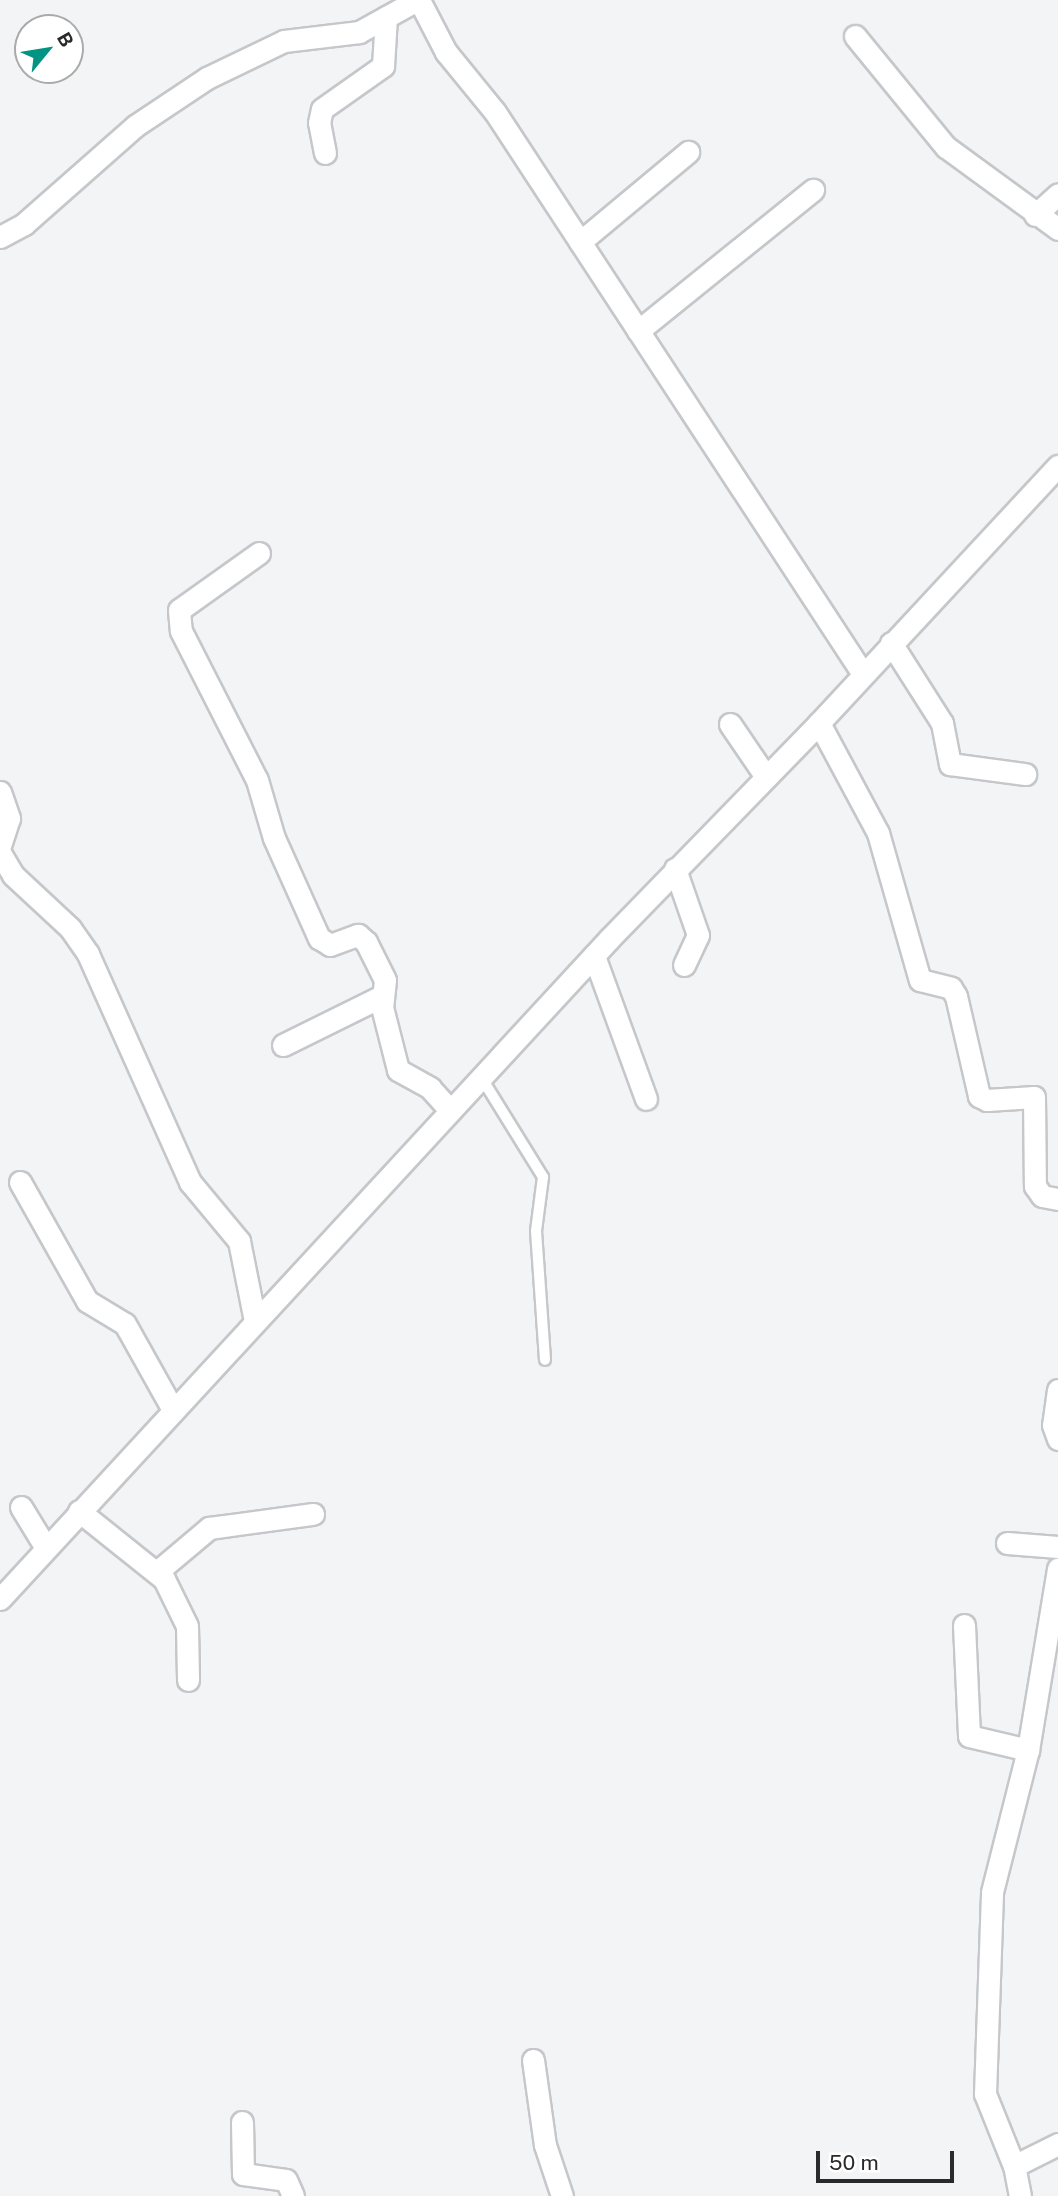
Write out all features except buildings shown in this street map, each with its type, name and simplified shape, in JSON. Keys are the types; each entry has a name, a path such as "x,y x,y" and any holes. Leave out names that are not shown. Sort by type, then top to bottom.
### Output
{"street":[{"path":"0,237 24,225 135,126 207,78 272,45 349,36 418,0 446,52 486,99 863,674"},
{"path":"326,153 319,123 322,109 383,66 386,17"},
{"path":"855,36 946,147 1035,215 1058,229"},
{"path":"580,242 688,152"},
{"path":"638,331 813,190"},
{"path":"1035,215 1058,194"},
{"path":"0,1599 675,869 820,723 891,643 1058,466"},
{"path":"259,553 179,610 177,621 257,780 275,838 319,938 330,945 354,935 363,938 383,973 382,996 398,1070 430,1088 450,1110"},
{"path":"891,643 942,723 950,764 1025,774"},
{"path":"820,723 878,833 920,980 951,988 956,996 979,1096 987,1100 1034,1097 1035,1185 1042,1196 1058,1199"},
{"path":"730,724 766,777"},
{"path":"0,792 9,818 0,846"},
{"path":"0,856 70,928 88,954 190,1182 239,1241 255,1321"},
{"path":"675,869 698,935 684,965"},
{"path":"594,956 646,1099"},
{"path":"283,1045 382,996"},
{"path":"20,1182 87,1301 125,1324 173,1410"},
{"path":"1058,1390 1053,1425 1058,1439"},
{"path":"21,1507 46,1548"},
{"path":"79,1511 158,1571 187,1626 188,1681"},
{"path":"158,1571 209,1528 313,1514"},
{"path":"1007,1543 1054,1552 1055,1627 1028,1750 992,1892 991,2047 985,2082 988,2104 1014,2166 1020,2196"},
{"path":"964,1625 969,1736 1028,1750"},
{"path":"533,2060 545,2144 559,2181"},
{"path":"242,2122 243,2174 286,2180 293,2196"},
{"path":"1014,2166 1058,2144"}],"lane":[{"path":"481,1077 543,1177 536,1231 545,1360"}]}
